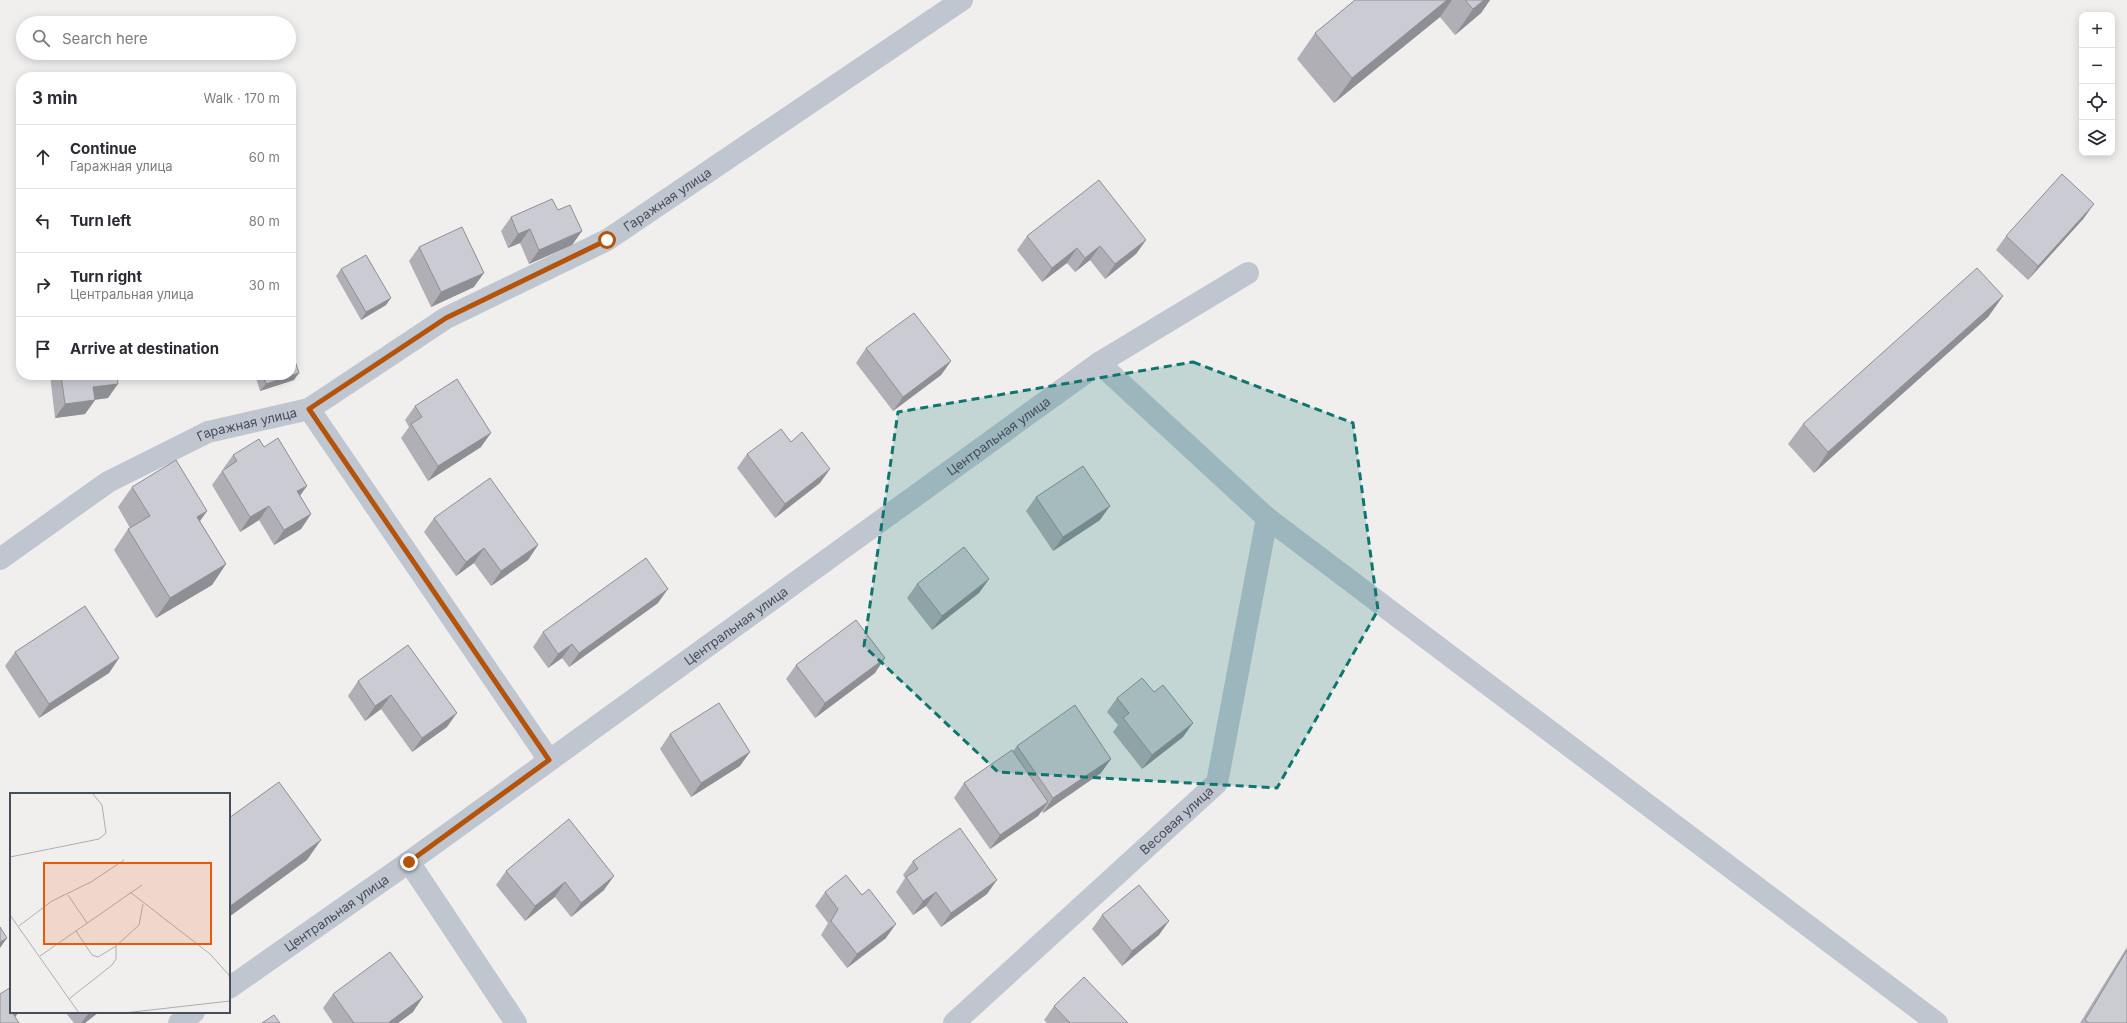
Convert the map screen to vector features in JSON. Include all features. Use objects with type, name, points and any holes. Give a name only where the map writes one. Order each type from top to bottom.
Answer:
[{"type":"street","name":"Гаражная улица","points":[[0,559],[108,482],[208,432],[309,409],[446,318],[607,240],[962,0]]},
{"type":"street","name":"Центральная улица","points":[[230,987],[409,862],[1099,363],[1248,272]]},
{"type":"street","points":[[1099,363],[1267,518],[1937,1023]]},
{"type":"street","points":[[309,409],[549,760]]},
{"type":"street","name":"Весовая улица","points":[[954,1023],[1217,783],[1267,518]]},
{"type":"street","points":[[409,862],[516,1023]]},
{"type":"street","points":[[179,1023],[193,1013]]},
{"type":"highlighted area","points":[[1193,362],[1353,423],[1378,610],[1277,788],[998,772],[864,646],[898,412]]},
{"type":"building","points":[[1355,0],[1447,0],[1352,78],[1315,33]]},
{"type":"building","points":[[1465,0],[1484,0],[1473,9]]},
{"type":"building","points":[[2062,174],[2094,204],[2038,266],[2006,236]]},
{"type":"building","points":[[1099,180],[1146,240],[1115,264],[1100,246],[1085,258],[1077,248],[1052,268],[1027,236]]},
{"type":"building","points":[[552,199],[558,210],[570,205],[582,231],[539,250],[530,229],[518,234],[511,217]]},
{"type":"building","points":[[462,227],[484,273],[441,292],[419,247]]},
{"type":"building","points":[[366,255],[391,298],[366,312],[341,269]]},
{"type":"building","points":[[1977,268],[2003,296],[1828,452],[1803,424]]},
{"type":"building","points":[[914,313],[951,361],[903,397],[866,348]]},
{"type":"building","points":[[296,364],[299,373],[296,374]]},
{"type":"building","points":[[457,379],[491,433],[438,466],[411,424],[422,417],[415,406]]},
{"type":"building","points":[[62,380],[118,380],[118,384],[93,387],[95,400],[65,404]]},
{"type":"building","points":[[265,380],[278,380],[266,384]]},
{"type":"building","points":[[781,429],[791,442],[802,432],[830,469],[785,504],[747,454]]},
{"type":"building","points":[[278,438],[307,486],[297,491],[311,514],[284,530],[269,506],[250,517],[222,471],[237,461],[233,455],[259,439],[264,447]]},
{"type":"building","points":[[176,460],[207,511],[197,517],[226,564],[170,598],[128,529],[150,516],[132,487]]},
{"type":"building","points":[[1083,466],[1110,506],[1063,537],[1036,497]]},
{"type":"building","points":[[490,478],[538,545],[501,571],[484,548],[466,562],[434,518]]},
{"type":"building","points":[[964,547],[989,579],[942,616],[917,584]]},
{"type":"building","points":[[646,558],[668,589],[579,653],[572,644],[558,654],[543,632]]},
{"type":"building","points":[[85,606],[119,658],[49,704],[15,652]]},
{"type":"building","points":[[856,620],[885,658],[825,703],[796,665]]},
{"type":"building","points":[[408,645],[457,713],[422,738],[391,695],[375,706],[358,681]]},
{"type":"building","points":[[1142,678],[1154,692],[1163,685],[1193,723],[1152,755],[1123,718],[1129,713],[1117,698]]},
{"type":"building","points":[[719,703],[750,752],[701,783],[670,734]]},
{"type":"building","points":[[1075,705],[1111,759],[1053,798],[1017,746]]},
{"type":"building","points":[[1012,750],[1048,802],[1000,835],[964,783]]},
{"type":"building","points":[[279,782],[321,840],[230,906],[230,817]]},
{"type":"building","points":[[569,819],[614,876],[581,903],[565,882],[535,906],[506,871]]},
{"type":"building","points":[[960,828],[997,880],[951,913],[936,892],[923,901],[906,877],[918,869],[913,861]]},
{"type":"building","points":[[846,875],[862,895],[869,889],[896,924],[857,954],[831,921],[838,909],[825,892]]},
{"type":"building","points":[[1139,885],[1169,921],[1132,951],[1102,915]]},
{"type":"building","points":[[0,927],[7,938],[0,942]]},
{"type":"building","points":[[2127,950],[2127,1023],[2089,1023],[2085,1020]]},
{"type":"building","points":[[390,952],[423,997],[388,1023],[354,1023],[333,994]]},
{"type":"building","points":[[1084,977],[1128,1023],[1070,1023],[1054,1006]]},
{"type":"building","points":[[10,988],[10,1013],[13,1013],[19,1023],[0,1023],[0,994]]},
{"type":"building","points":[[274,1015],[280,1023],[262,1023]]},
{"type":"route","points":[[409,862],[549,760],[309,409],[446,318],[607,240]]}]
